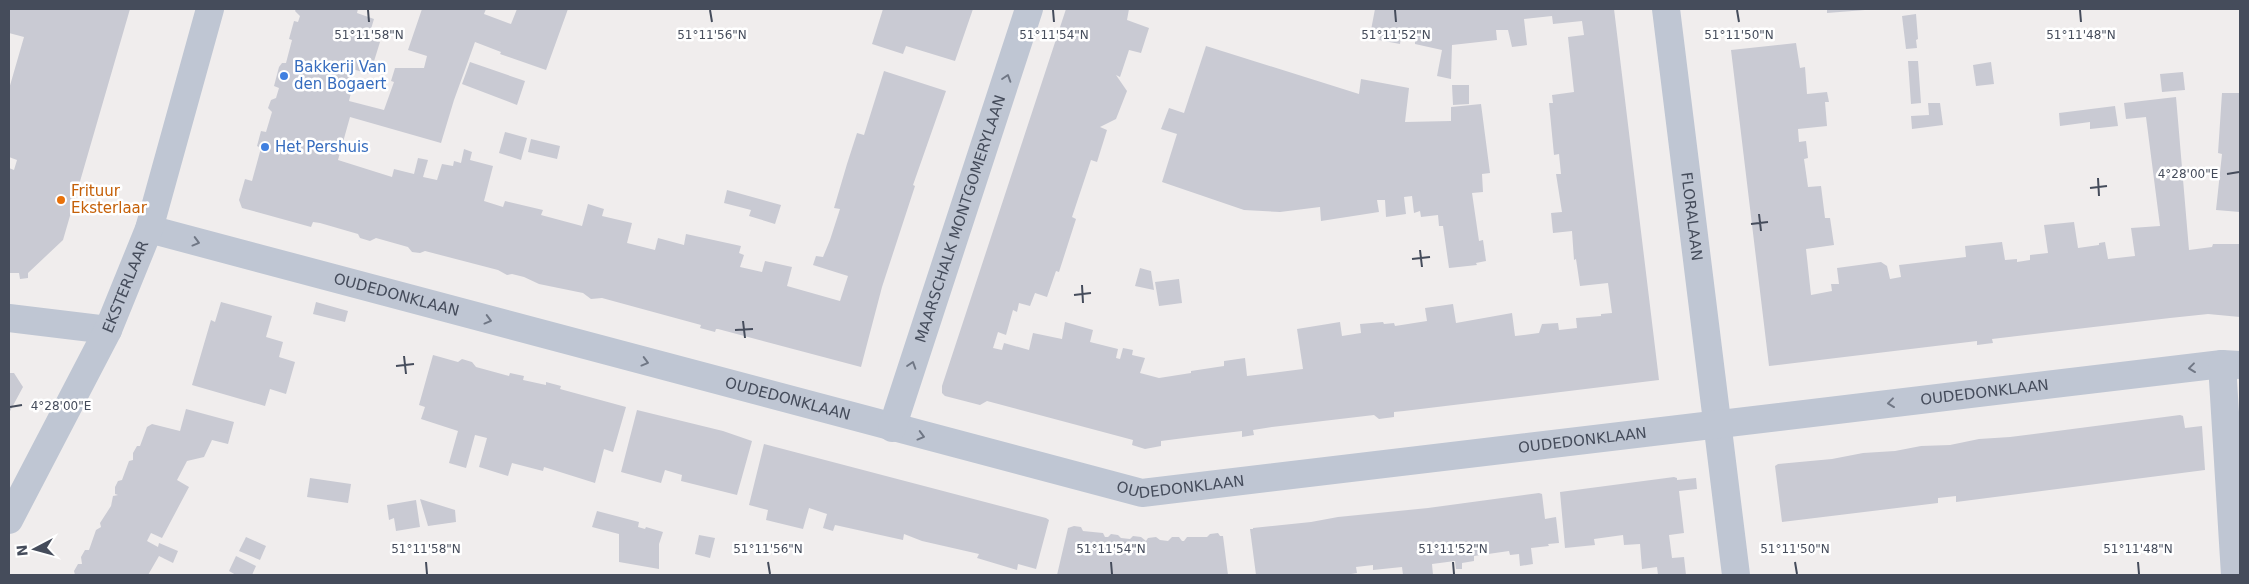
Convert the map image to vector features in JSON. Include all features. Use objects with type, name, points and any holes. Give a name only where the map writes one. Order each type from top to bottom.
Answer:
[{"type":"street","name":"EKSTERLAAR","points":[[9,520],[108,330],[149,229],[210,9]]},
{"type":"street","name":"MAARSCHALK MONTGOMERYLAAN","points":[[892,428],[1029,9]]},
{"type":"street","name":"FLORALAAN","points":[[1666,9],[1719,424],[1736,575]]},
{"type":"street","name":"OUDEDONKLAAN","points":[[149,229],[1142,494],[1719,424],[2231,365]]},
{"type":"street","points":[[9,318],[108,330]]},
{"type":"street","points":[[2231,365],[2235,575]]},
{"type":"building","points":[[9,9],[130,9],[63,240],[28,273],[28,278],[20,279],[19,273],[9,273],[9,168],[14,170],[17,160],[9,157],[9,89],[24,37],[9,33]]},
{"type":"building","points":[[296,9],[358,9],[357,13],[374,19],[368,39],[380,42],[370,74],[352,69],[345,91],[351,93],[349,101],[384,110],[394,82],[391,81],[395,68],[424,68],[427,56],[408,50],[422,9],[486,9],[484,14],[511,24],[517,9],[568,9],[546,70],[500,54],[501,52],[475,42],[441,143],[350,117],[338,160],[392,177],[394,169],[414,174],[418,158],[428,160],[423,177],[437,180],[442,164],[453,166],[454,161],[461,163],[464,149],[472,152],[470,160],[493,166],[484,201],[503,207],[505,201],[543,210],[541,215],[582,226],[588,204],[604,209],[602,216],[632,223],[627,243],[655,250],[658,238],[684,245],[686,234],[741,246],[739,253],[744,255],[740,267],[762,272],[765,261],[792,267],[787,286],[840,301],[848,276],[813,265],[816,256],[823,257],[830,240],[840,209],[834,208],[847,164],[857,133],[864,135],[884,71],[946,91],[913,185],[915,186],[882,287],[861,367],[718,329],[715,332],[700,328],[701,325],[602,298],[591,299],[583,293],[539,284],[524,277],[512,274],[507,275],[498,270],[425,251],[420,253],[412,252],[408,247],[376,238],[370,241],[360,238],[358,234],[320,223],[313,222],[311,227],[242,208],[239,200],[245,179],[252,181],[261,148],[257,146],[261,131],[266,132],[272,112],[268,108],[271,100],[276,98],[279,88],[274,86],[279,67],[282,63],[286,63],[292,40],[289,39],[294,21],[298,22],[300,16],[295,11]]},
{"type":"building","points":[[883,9],[973,9],[955,61],[906,46],[903,54],[872,44]]},
{"type":"building","points":[[1066,9],[1129,9],[1127,20],[1149,28],[1141,53],[1129,50],[1120,77],[1116,75],[1127,91],[1116,119],[1100,127],[1107,130],[1097,162],[1091,160],[1072,217],[1076,219],[1059,272],[1056,271],[1047,297],[1035,293],[1030,306],[1019,303],[1017,312],[1013,310],[1006,335],[998,332],[993,348],[1002,350],[1004,343],[1029,350],[1033,333],[1062,339],[1065,322],[1093,330],[1090,342],[1118,349],[1116,358],[1120,359],[1123,348],[1133,350],[1132,355],[1145,358],[1140,373],[1159,378],[1224,366],[1224,361],[1245,358],[1247,376],[1303,369],[1297,329],[1340,322],[1342,336],[1361,333],[1360,324],[1383,322],[1384,324],[1394,323],[1395,326],[1427,321],[1425,308],[1453,304],[1456,323],[1512,313],[1515,336],[1539,333],[1542,324],[1558,323],[1559,330],[1577,328],[1576,318],[1612,313],[1608,283],[1580,286],[1576,259],[1574,260],[1572,231],[1553,233],[1551,213],[1562,212],[1556,174],[1561,174],[1559,154],[1554,155],[1549,103],[1553,103],[1552,95],[1574,92],[1568,37],[1584,35],[1582,21],[1553,24],[1552,16],[1524,19],[1527,45],[1512,47],[1508,30],[1496,30],[1497,40],[1452,45],[1451,79],[1437,76],[1442,50],[1415,44],[1415,40],[1401,37],[1400,44],[1379,40],[1381,33],[1371,30],[1375,9],[1614,9],[1659,380],[1394,412],[1394,417],[1379,419],[1374,415],[1272,427],[1253,430],[1254,435],[1242,437],[1242,431],[1161,441],[1161,446],[1145,449],[1132,445],[1133,440],[987,401],[980,405],[945,396],[942,393],[942,386]]},
{"type":"building","points":[[1827,9],[1865,9],[1865,10],[1827,13]]},
{"type":"building","points":[[1916,14],[1917,48],[1906,49],[1902,16]]},
{"type":"building","points":[[1796,43],[1800,68],[1805,67],[1807,94],[1827,92],[1829,102],[1825,102],[1827,126],[1798,129],[1799,142],[1806,141],[1808,158],[1804,159],[1808,187],[1821,186],[1825,218],[1830,218],[1834,245],[1806,249],[1811,295],[1832,291],[1831,284],[1839,284],[1837,268],[1881,262],[1887,266],[1890,279],[1901,277],[1899,265],[1966,257],[1965,246],[2002,242],[2005,260],[2017,259],[2017,262],[2030,260],[2030,255],[2048,253],[2044,225],[2074,222],[2078,248],[2099,245],[2099,243],[2105,242],[2108,259],[2135,256],[2131,228],[2160,226],[2146,117],[2126,119],[2124,103],[2176,97],[2189,250],[2212,247],[2213,244],[2240,244],[2240,317],[2208,314],[1992,339],[1993,343],[1977,345],[1977,341],[1769,366],[1731,50]]},
{"type":"building","points":[[1206,46],[1359,94],[1361,79],[1409,88],[1405,122],[1451,121],[1451,107],[1481,104],[1490,173],[1482,174],[1483,192],[1472,193],[1479,241],[1483,240],[1486,261],[1476,263],[1477,265],[1449,268],[1443,226],[1439,226],[1438,215],[1421,217],[1420,211],[1414,213],[1412,196],[1404,197],[1406,214],[1386,217],[1385,200],[1377,200],[1379,212],[1321,221],[1320,207],[1280,212],[1244,210],[1162,182],[1177,134],[1161,129],[1169,108],[1184,113]]},
{"type":"building","points":[[1908,61],[1918,61],[1921,103],[1911,104]]},
{"type":"building","points":[[470,62],[525,81],[517,105],[462,84]]},
{"type":"building","points":[[1991,62],[1994,84],[1976,86],[1973,65]]},
{"type":"building","points":[[2183,72],[2185,90],[2162,92],[2160,74]]},
{"type":"building","points":[[1452,85],[1469,85],[1469,104],[1453,105]]},
{"type":"building","points":[[2222,93],[2240,93],[2240,212],[2216,210],[2222,154],[2218,153]]},
{"type":"building","points":[[1928,103],[1940,103],[1943,125],[1912,129],[1911,116],[1929,115]]},
{"type":"building","points":[[2115,106],[2118,126],[2090,129],[2090,122],[2060,126],[2059,113]]},
{"type":"building","points":[[505,132],[527,138],[521,160],[499,153]]},
{"type":"building","points":[[531,139],[560,146],[557,159],[528,152]]},
{"type":"building","points":[[727,190],[781,205],[775,224],[749,216],[751,210],[724,203]]},
{"type":"building","points":[[1140,268],[1151,271],[1154,290],[1135,286]]},
{"type":"building","points":[[1179,279],[1182,303],[1159,306],[1155,282]]},
{"type":"building","points":[[221,302],[272,316],[266,337],[283,342],[279,357],[295,362],[286,394],[270,389],[265,406],[192,385],[211,320],[215,322]]},
{"type":"building","points":[[316,302],[348,311],[345,322],[313,314]]},
{"type":"building","points":[[433,355],[458,362],[462,359],[472,362],[476,367],[509,376],[510,373],[524,376],[523,380],[546,385],[546,382],[561,386],[560,389],[626,407],[613,452],[604,449],[595,483],[544,467],[543,471],[512,463],[508,476],[479,467],[487,438],[475,435],[466,468],[449,463],[458,431],[421,419],[425,407],[419,405]]},
{"type":"building","points":[[9,373],[14,373],[23,387],[9,413]]},
{"type":"building","points":[[186,409],[234,422],[228,444],[212,440],[204,457],[187,461],[177,480],[189,487],[162,538],[151,533],[147,541],[158,547],[159,543],[178,551],[173,563],[159,556],[148,575],[75,575],[74,571],[78,564],[82,564],[81,557],[85,550],[89,550],[96,530],[101,527],[100,523],[111,506],[113,496],[118,495],[115,494],[115,487],[118,481],[122,480],[129,461],[133,460],[133,453],[137,446],[140,446],[147,427],[152,424],[180,431]]},
{"type":"building","points":[[637,410],[723,431],[752,441],[737,495],[681,481],[682,475],[665,470],[661,483],[621,472]]},
{"type":"building","points":[[2183,416],[2185,428],[2202,426],[2205,470],[1956,502],[1956,496],[1938,498],[1938,503],[1782,522],[1775,466],[1778,464],[1832,459],[1921,446],[1950,445],[1979,439],[2010,437]]},
{"type":"building","points":[[764,444],[1046,518],[1049,520],[1036,569],[1018,564],[1017,570],[977,558],[979,554],[922,541],[904,534],[903,540],[835,525],[833,531],[823,528],[827,514],[809,508],[803,529],[766,520],[768,510],[749,505]]},
{"type":"building","points":[[1674,477],[1677,480],[1696,478],[1697,489],[1679,491],[1684,533],[1669,535],[1672,558],[1684,557],[1686,575],[1658,575],[1657,567],[1642,569],[1640,544],[1624,545],[1623,535],[1594,539],[1595,545],[1565,548],[1560,492]]},
{"type":"building","points":[[310,478],[351,484],[348,503],[307,497]]},
{"type":"building","points":[[1542,494],[1545,519],[1556,517],[1559,543],[1531,548],[1533,564],[1520,566],[1519,554],[1510,555],[1509,551],[1474,556],[1474,561],[1462,563],[1462,569],[1456,569],[1455,561],[1432,564],[1433,575],[1403,575],[1402,567],[1373,570],[1373,565],[1356,567],[1357,573],[1345,575],[1256,575],[1250,529],[1253,528]]},
{"type":"building","points":[[420,499],[455,510],[456,522],[428,526]]},
{"type":"building","points":[[416,500],[420,527],[396,531],[394,518],[389,520],[387,505]]},
{"type":"building","points":[[597,511],[639,522],[638,527],[645,529],[646,527],[663,532],[659,544],[659,569],[619,562],[619,534],[592,527]]},
{"type":"building","points":[[1074,526],[1081,527],[1083,531],[1103,533],[1105,537],[1111,534],[1130,539],[1133,536],[1141,537],[1146,541],[1148,538],[1156,537],[1160,540],[1168,541],[1172,537],[1179,537],[1184,541],[1187,537],[1207,537],[1210,534],[1218,533],[1220,536],[1223,536],[1228,575],[1057,575],[1068,528]]},
{"type":"building","points":[[699,535],[715,538],[710,558],[695,554]]},
{"type":"building","points":[[246,537],[266,546],[260,560],[239,551]]},
{"type":"building","points":[[236,556],[256,566],[252,575],[236,575],[229,571]]},
{"type":"place","name":"Bakkerij Van den Bogaert","points":[[284,76]]},
{"type":"place","name":"Het Pershuis","points":[[265,147]]},
{"type":"place","name":"Frituur Eksterlaar","points":[[61,200]]}]
